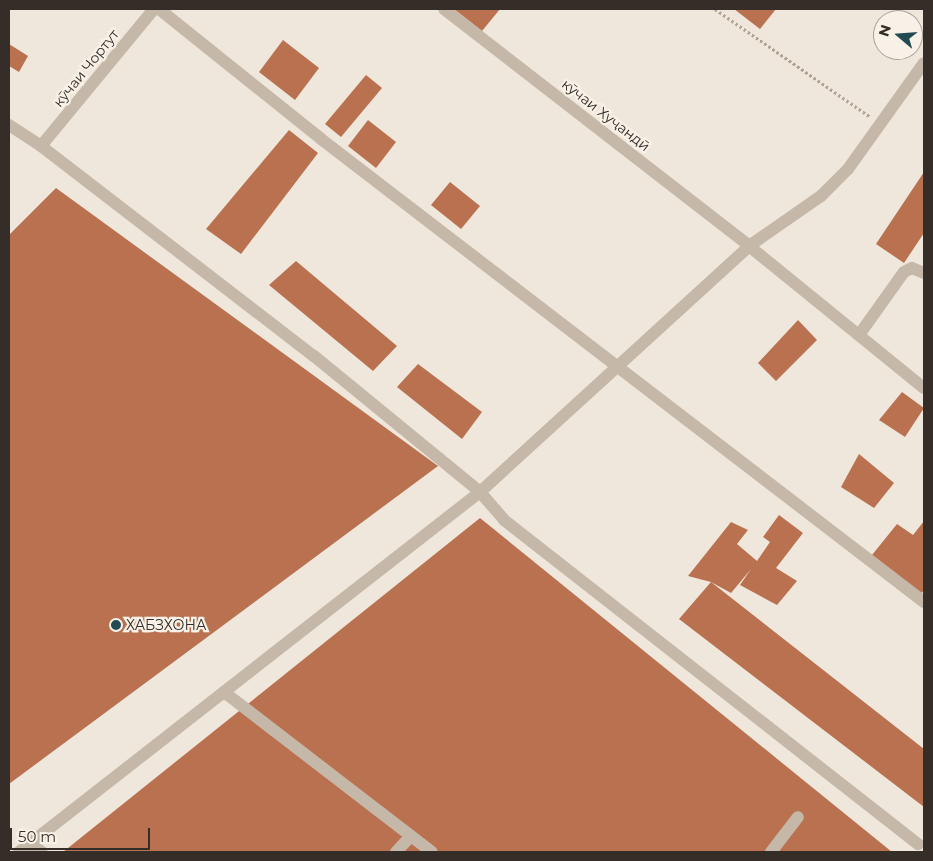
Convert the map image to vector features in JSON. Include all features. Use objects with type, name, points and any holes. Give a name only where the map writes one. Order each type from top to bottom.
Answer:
[{"type":"street","name":"кӯчаи Чортут","points":[[41,146],[154,9]]},
{"type":"street","points":[[160,9],[321,138],[618,364],[924,602]]},
{"type":"street","name":"кӯчаи Хуҷандӣ","points":[[444,9],[749,246],[924,388]]},
{"type":"street","points":[[19,852],[480,492],[749,246],[821,196],[848,169],[882,125],[924,63]]},
{"type":"street","points":[[9,125],[41,146],[314,356],[480,492],[504,520],[918,844]]},
{"type":"street","points":[[859,335],[904,272],[912,268],[924,273]]},
{"type":"street","points":[[224,692],[432,852]]},
{"type":"street","points":[[771,852],[798,817]]},
{"type":"street","points":[[396,852],[411,836]]},
{"type":"street","points":[[30,844],[42,852]]},
{"type":"path","points":[[715,9],[882,125]]},
{"type":"building","points":[[454,9],[500,9],[482,31]]},
{"type":"building","points":[[734,9],[776,9],[760,29]]},
{"type":"building","points":[[283,40],[319,68],[295,100],[259,72]]},
{"type":"building","points":[[9,44],[28,56],[19,72],[9,66]]},
{"type":"building","points":[[366,75],[382,88],[341,137],[325,124]]},
{"type":"building","points":[[368,120],[396,142],[376,168],[348,146]]},
{"type":"building","points":[[289,130],[318,153],[241,254],[206,229]]},
{"type":"building","points":[[924,172],[924,233],[904,263],[876,244]]},
{"type":"building","points":[[450,182],[480,206],[461,229],[431,205]]},
{"type":"building","name":"ХАБЗХОНА","points":[[56,188],[438,466],[9,784],[9,235]]},
{"type":"building","points":[[296,261],[397,346],[373,371],[269,285]]},
{"type":"building","points":[[798,320],[817,340],[776,381],[758,363]]},
{"type":"building","points":[[418,364],[482,412],[462,439],[397,387]]},
{"type":"building","points":[[902,392],[924,408],[905,437],[879,420]]},
{"type":"building","points":[[859,454],[894,483],[874,508],[841,487]]},
{"type":"building","points":[[779,515],[803,533],[776,568],[797,581],[777,605],[740,585],[751,569],[731,593],[711,582],[688,576],[731,522],[748,530],[737,544],[757,561],[770,542],[763,537]]},
{"type":"building","points":[[480,518],[892,852],[63,852]]},
{"type":"building","points":[[924,521],[924,590],[919,596],[872,555],[897,524],[913,535]]},
{"type":"building","points":[[711,582],[924,749],[924,807],[679,619]]},
{"type":"place","name":"ХАБЗХОНА","points":[[116,625]]}]
